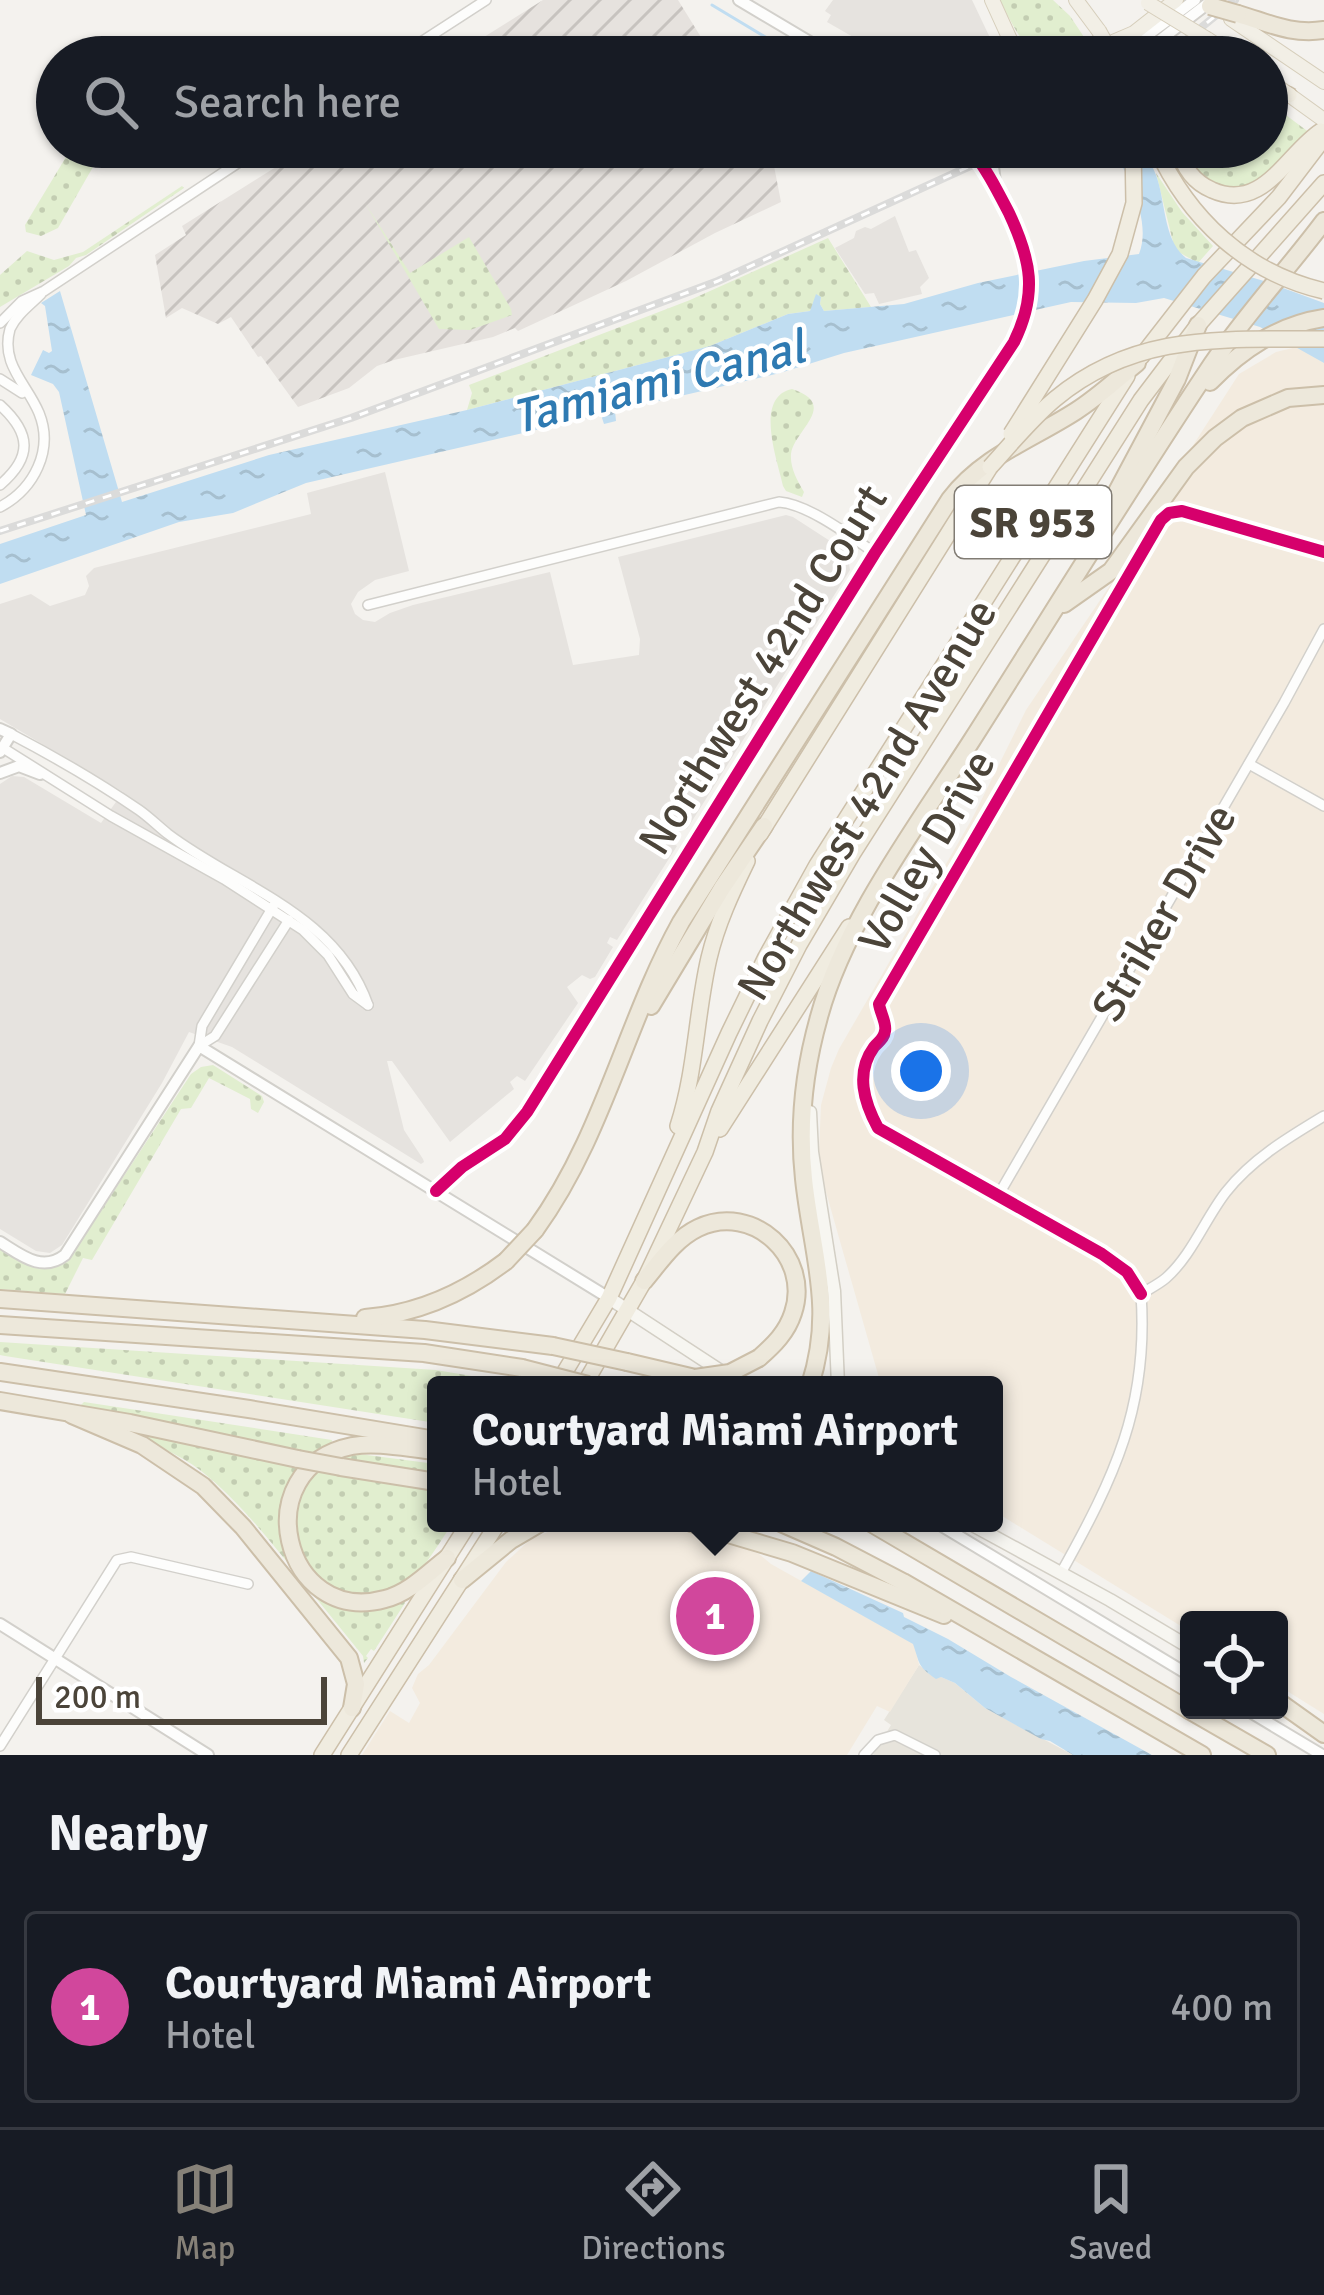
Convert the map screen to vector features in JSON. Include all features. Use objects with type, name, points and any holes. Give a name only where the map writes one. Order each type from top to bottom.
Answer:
[{"type":"highway","points":[[1204,2],[1234,17],[1284,30],[1324,30]]},
{"type":"highway","points":[[1288,163],[1312,137],[1324,134]]},
{"type":"highway","name":"Northwest 42nd Avenue","points":[[562,1376],[609,1298],[744,1000],[817,866],[1136,363],[1170,317],[1279,197],[1324,134]]},
{"type":"highway","points":[[624,1054],[673,967],[1117,261],[1134,203],[1133,168]]},
{"type":"highway","points":[[1167,168],[1185,200],[1222,240],[1267,270],[1324,290]]},
{"type":"highway","points":[[1187,168],[1200,184],[1221,194],[1239,194],[1258,188],[1283,168]]},
{"type":"highway","name":"Northwest 42nd Avenue","points":[[591,1376],[644,1281],[760,1021],[819,908],[1120,432],[1198,325],[1324,183]]},
{"type":"highway","points":[[705,1152],[1185,409],[1233,337],[1324,221]]},
{"type":"highway","points":[[1185,409],[1232,361],[1270,335],[1324,318]]},
{"type":"highway","points":[[1092,551],[1107,509],[1177,379],[1198,325]]},
{"type":"highway","points":[[990,467],[1055,399],[1090,373],[1124,357],[1192,341],[1324,339]]},
{"type":"highway","points":[[316,1321],[376,1317],[418,1308],[462,1290],[506,1261],[535,1230],[569,1177],[624,1054],[650,982],[682,922],[950,499],[988,461],[1074,412],[1136,363]]},
{"type":"highway","points":[[1054,611],[1111,571],[1186,467],[1214,437],[1242,418],[1288,398],[1324,395]]},
{"type":"highway","points":[[665,1169],[689,1088],[712,945],[764,826]]},
{"type":"highway","points":[[812,1376],[823,1317],[800,1126],[806,1069],[819,1014],[848,944],[893,865]]},
{"type":"highway","points":[[644,1281],[676,1244],[703,1226],[720,1222],[738,1222],[769,1234],[790,1261],[797,1294],[787,1327],[759,1358],[715,1376]]},
{"type":"highway","points":[[0,1299],[466,1334],[553,1346],[686,1376]]},
{"type":"highway","points":[[0,1325],[424,1353],[552,1376]]},
{"type":"highway","points":[[0,1372],[427,1438]]},
{"type":"highway","points":[[0,1401],[427,1481]]},
{"type":"highway","points":[[72,1414],[158,1454],[223,1505],[349,1658],[356,1684],[352,1708]]},
{"type":"highway","points":[[427,1450],[364,1445],[329,1454],[310,1467],[295,1489],[288,1537],[296,1559],[314,1583],[336,1596],[363,1602],[401,1592],[447,1558]]},
{"type":"highway","points":[[322,1755],[463,1532]]},
{"type":"highway","points":[[350,1755],[492,1532]]},
{"type":"highway","points":[[462,1580],[525,1532]]},
{"type":"highway","points":[[721,1532],[792,1553],[993,1634]]},
{"type":"highway","points":[[800,1532],[880,1570],[1202,1755]]},
{"type":"highway","points":[[886,1532],[1180,1705]]},
{"type":"highway","points":[[1288,1708],[1324,1730]]},
{"type":"highway","points":[[1205,1719],[1267,1755]]},
{"type":"main road","points":[[992,0],[1009,36]]},
{"type":"main road","points":[[1076,0],[1101,36]]},
{"type":"main road","points":[[1127,36],[1176,0]]},
{"type":"main road","points":[[1145,2],[1202,36]]},
{"type":"main road","points":[[1234,17],[1260,36]]},
{"type":"main road","points":[[1288,56],[1324,82]]},
{"type":"main road","points":[[1289,95],[1319,116]]},
{"type":"main road","points":[[819,1014],[810,1135],[834,1291],[838,1376]]},
{"type":"main road","points":[[609,1298],[728,1376]]},
{"type":"main road","points":[[986,1532],[1180,1642]]},
{"type":"street","points":[[430,36],[485,0]]},
{"type":"street","points":[[740,0],[800,36]]},
{"type":"street","points":[[1146,36],[1204,2]]},
{"type":"street","points":[[1163,36],[1204,2]]},
{"type":"street","points":[[0,344],[5,325],[44,290],[230,168]]},
{"type":"street","name":"Northwest 42nd Court","points":[[436,1191],[505,1139],[527,1112],[875,553],[1007,352],[1025,317],[1029,270],[1022,242],[984,168]]},
{"type":"street","points":[[993,168],[995,186]]},
{"type":"street","points":[[0,507],[20,494],[40,462],[44,434],[32,399],[10,369],[5,325]]},
{"type":"street","points":[[0,379],[32,399]]},
{"type":"street","points":[[0,405],[17,422],[25,448],[17,468],[0,485]]},
{"type":"street","points":[[368,605],[778,502],[805,509],[875,553]]},
{"type":"street","name":"Volley Drive","points":[[1141,1294],[1127,1272],[1102,1254],[878,1128],[867,1106],[862,1073],[886,1029],[879,1004],[1161,520],[1182,511],[1324,551]]},
{"type":"street","name":"Striker Drive","points":[[999,1194],[1324,629]]},
{"type":"street","points":[[274,905],[1,749],[6,732],[144,813],[169,835],[291,916],[333,946],[368,1005],[352,994],[318,943],[291,916]]},
{"type":"street","points":[[1249,764],[1324,806]]},
{"type":"street","points":[[0,773],[19,766],[40,773]]},
{"type":"street","points":[[99,809],[109,803],[110,791]]},
{"type":"street","points":[[200,1046],[202,1026],[274,905]]},
{"type":"street","points":[[0,1243],[43,1264],[56,1262],[72,1246],[200,1046],[215,1036],[291,916]]},
{"type":"street","points":[[244,952],[257,952],[263,963]]},
{"type":"street","points":[[200,1046],[609,1298]]},
{"type":"street","points":[[1061,1573],[1124,1446],[1138,1386],[1144,1328],[1141,1294],[1166,1278],[1227,1190],[1247,1170],[1324,1116]]},
{"type":"street","points":[[952,1532],[1180,1671]]},
{"type":"street","points":[[0,1746],[122,1557],[248,1584]]},
{"type":"street","points":[[0,1624],[208,1755]]},
{"type":"street","points":[[1261,1719],[1322,1755]]},
{"type":"street","points":[[864,1755],[883,1737],[901,1736],[935,1755]]},
{"type":"shaded area","points":[[543,0],[678,0],[700,36],[486,36]]},
{"type":"shaded area","points":[[833,0],[972,0],[989,36],[851,36],[827,22],[831,15],[825,11]]},
{"type":"shaded area","points":[[275,168],[774,168],[781,202],[518,331],[515,328],[394,360],[377,366],[349,388],[298,407],[231,317],[218,324],[182,308],[166,318],[155,255],[186,235],[182,226]]},
{"type":"shaded area","points":[[895,216],[909,252],[916,250],[929,278],[920,287],[922,294],[879,304],[874,293],[865,294],[835,248],[854,238],[856,231]]},
{"type":"shaded area","points":[[1297,347],[1324,363],[1324,1714],[1288,1692],[1288,1611],[1180,1611],[1180,1625],[1003,1517],[1003,1376],[878,1376],[822,1178],[819,1151],[821,1105],[839,1049],[972,819],[1026,710],[1111,584],[1126,549],[1239,374],[1276,352]]},
{"type":"shaded area","points":[[385,472],[409,571],[375,580],[358,592],[351,604],[355,614],[375,622],[413,605],[550,572],[573,665],[639,655],[640,639],[618,557],[786,515],[847,552],[850,570],[687,829],[674,821],[667,826],[670,831],[664,837],[677,846],[617,940],[610,937],[607,943],[613,947],[595,977],[582,975],[567,987],[578,1003],[525,1081],[517,1076],[510,1082],[514,1089],[450,1142],[392,1061],[387,1061],[404,1130],[423,1159],[421,1164],[232,1047],[189,1032],[62,1245],[50,1253],[36,1251],[0,1229],[0,784],[12,776],[24,777],[101,823],[123,792],[0,719],[0,604],[31,594],[50,606],[85,595],[86,576],[94,568],[311,514],[307,493]]},
{"type":"shaded area","points":[[548,1532],[705,1534],[759,1554],[914,1644],[919,1665],[890,1712],[877,1706],[847,1755],[362,1755],[390,1711],[409,1723],[420,1703],[412,1688],[418,1674],[506,1562],[531,1539]]},
{"type":"shaded area","points":[[919,1665],[936,1678],[955,1683],[985,1708],[1073,1755],[873,1755],[891,1725],[884,1720]]},
{"type":"green space","points":[[1000,0],[1053,0],[1083,36],[1020,36]]},
{"type":"green space","points":[[1288,117],[1310,133],[1288,156]]},
{"type":"green space","points":[[59,168],[92,168],[58,228],[41,236],[26,232],[25,225]]},
{"type":"green space","points":[[1195,168],[1275,168],[1243,186],[1229,187],[1203,177]]},
{"type":"green space","points":[[1156,173],[1213,246],[1198,263],[1175,250]]},
{"type":"green space","points":[[182,186],[86,255],[0,307],[0,275],[27,251],[54,260],[83,252]]},
{"type":"green space","points":[[365,203],[410,273],[469,237],[512,315],[470,330],[439,329]]},
{"type":"green space","points":[[828,238],[871,307],[824,311],[821,297],[810,311],[788,314],[710,346],[467,410],[472,393],[469,385],[690,300]]},
{"type":"green space","points":[[792,389],[806,395],[814,410],[791,454],[802,497],[783,486],[771,430],[774,404],[780,394]]},
{"type":"green space","points":[[213,1065],[262,1096],[258,1113],[251,1109],[250,1099],[209,1078],[191,1108],[181,1109],[92,1260],[83,1258],[65,1294],[0,1289],[0,1249],[41,1268],[68,1261],[191,1074]]},
{"type":"green space","points":[[0,1342],[471,1376],[427,1376],[427,1422],[0,1355]]},
{"type":"green space","points":[[84,1402],[332,1440],[331,1446],[315,1455],[80,1406]]},
{"type":"green space","points":[[137,1432],[303,1466],[289,1494],[281,1530],[296,1573],[214,1481]]},
{"type":"green space","points":[[359,1454],[427,1463],[427,1532],[447,1532],[408,1582],[388,1593],[345,1592],[320,1580],[302,1560],[297,1525],[302,1496],[317,1473]]},
{"type":"green space","points":[[303,1582],[354,1609],[365,1611],[366,1606],[402,1597],[405,1603],[364,1663]]},
{"type":"water","name":"Tamiami Canal","points":[[1122,168],[1153,168],[1169,231],[1186,258],[1324,303],[1324,363],[1260,327],[1164,298],[1136,303],[1071,302],[615,411],[616,421],[604,424],[601,415],[306,483],[233,513],[179,522],[0,584],[0,544],[86,515],[59,392],[53,384],[31,375],[43,350],[52,351],[41,303],[60,291],[122,502],[269,455],[467,410],[710,346],[788,314],[810,311],[816,294],[824,311],[904,304],[978,283],[1139,254],[1143,227]]},
{"type":"water","points":[[811,1571],[903,1613],[1152,1755],[1073,1755],[1041,1739],[985,1708],[955,1683],[930,1675],[913,1644],[801,1581]]},
{"type":"waterway","points":[[712,5],[764,36]]},
{"type":"railway","points":[[1191,36],[1235,0]]},
{"type":"railway","points":[[0,531],[351,418],[718,281],[966,168]]},
{"type":"cycle path","points":[[436,1191],[505,1139],[527,1112],[875,553],[1014,342],[1029,292],[1027,262],[1009,213],[984,168]]},
{"type":"cycle path","points":[[1141,1294],[1127,1272],[1102,1254],[878,1128],[863,1077],[868,1057],[884,1034],[879,1004],[1161,520],[1182,511],[1324,552]]},
{"type":"place","name":"Courtyard Miami Airport","points":[[715,1616]]}]
